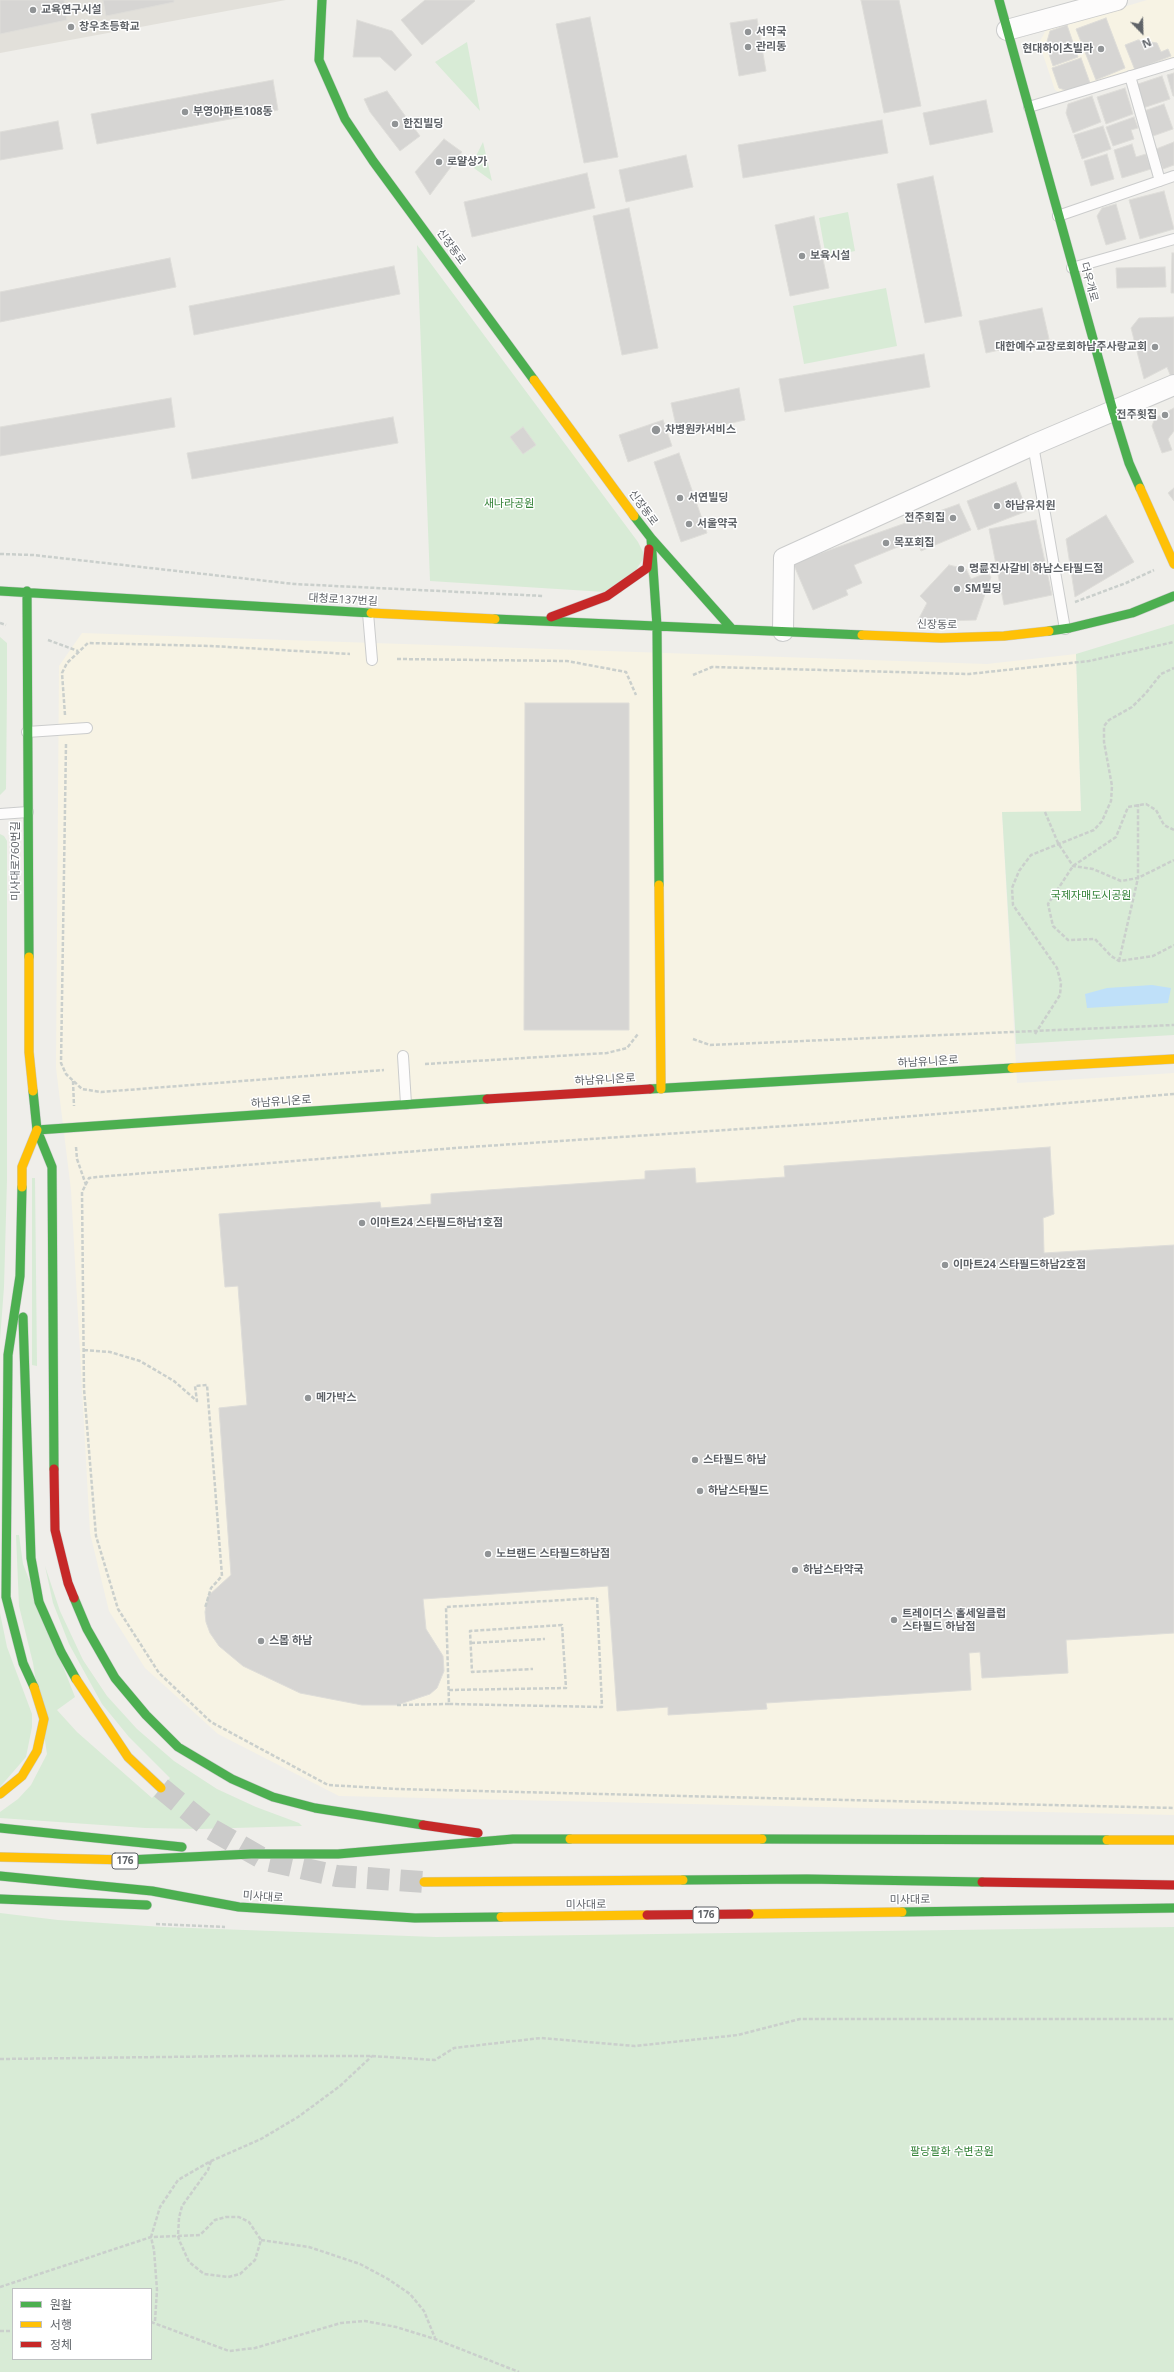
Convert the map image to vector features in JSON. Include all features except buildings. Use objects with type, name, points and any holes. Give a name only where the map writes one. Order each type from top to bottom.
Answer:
[{"type":"main road","name":"신장동로","points":[[322,0],[319,60],[346,119],[373,161],[651,538],[657,626],[941,638],[1004,636],[1065,628],[1132,614],[1174,596]]},
{"type":"main road","name":"더우개로","points":[[999,0],[1072,268],[1129,463],[1174,564]]},
{"type":"main road","points":[[540,621],[607,596],[647,568],[651,538]]},
{"type":"main road","points":[[651,538],[732,629]]},
{"type":"main road","name":"대청로137번길","points":[[14,583],[27,591]]},
{"type":"main road","name":"대청로137번길","points":[[0,591],[27,591],[368,613],[657,626]]},
{"type":"main road","name":"미사대로760번길","points":[[27,591],[29,1052],[37,1130]]},
{"type":"main road","points":[[657,626],[661,1089]]},
{"type":"main road","name":"하남유니온로","points":[[37,1130],[406,1104],[1174,1059]]},
{"type":"main road","points":[[37,1130],[22,1167],[20,1276],[25,1352],[31,1558],[39,1602],[61,1652],[87,1698],[128,1757],[161,1788]]},
{"type":"main road","points":[[37,1130],[52,1167],[55,1530],[68,1583],[86,1629],[115,1678],[146,1715],[178,1747],[232,1779],[273,1797],[315,1808],[513,1839]]},
{"type":"main road","points":[[0,1794],[22,1776],[37,1751],[44,1719],[35,1689],[23,1663],[6,1597],[8,1355],[20,1276]]},
{"type":"main road","points":[[0,1828],[251,1854]]},
{"type":"main road","name":"176","points":[[0,1857],[114,1861],[251,1854],[338,1854],[513,1839],[1174,1840]]},
{"type":"main road","name":"미사대로","points":[[0,1876],[152,1891],[239,1907],[415,1918],[1174,1908]]},
{"type":"main road","points":[[424,1882],[807,1879],[1174,1885]]},
{"type":"main road","points":[[0,1899],[159,1905]]},
{"type":"main road","points":[[175,1906],[239,1907]]},
{"type":"street","points":[[1007,30],[1117,0]]},
{"type":"street","points":[[783,631],[784,558],[1033,445],[1174,385]]},
{"type":"lane","points":[[1029,107],[1174,63]]},
{"type":"lane","points":[[1130,76],[1160,181]]},
{"type":"lane","points":[[1058,216],[1174,176]]},
{"type":"lane","points":[[1072,268],[1174,239]]},
{"type":"lane","points":[[1033,445],[1065,628]]},
{"type":"lane","points":[[368,613],[372,660]]},
{"type":"lane","points":[[27,732],[87,728]]},
{"type":"lane","points":[[0,814],[28,812]]},
{"type":"lane","points":[[403,1056],[406,1104]]},
{"type":"path","points":[[693,675],[712,667],[969,674],[1089,661],[1174,642]]},
{"type":"path","points":[[64,707],[62,673],[67,663],[88,643],[211,646],[350,654]]},
{"type":"path","points":[[397,659],[567,661],[626,672],[631,683]]},
{"type":"path","points":[[1035,1034],[1060,995],[1061,983],[1057,968],[1013,905],[1012,888],[1019,871],[1031,855],[1094,830],[1102,821],[1111,801],[1112,786],[1104,742],[1104,726],[1109,720],[1132,707],[1146,694],[1161,674],[1174,668]]},
{"type":"path","points":[[66,753],[61,1063],[66,1074],[82,1089],[102,1092],[384,1070]]},
{"type":"path","points":[[1174,830],[1164,825],[1156,810],[1146,804],[1138,804],[1128,807],[1116,837],[1073,866],[1048,904],[1052,926],[1068,940],[1095,939],[1111,956],[1119,961],[1153,956],[1174,945]]},
{"type":"path","points":[[1119,961],[1138,878],[1138,804]]},
{"type":"path","points":[[1045,812],[1058,843],[1073,866],[1093,869],[1121,881],[1138,878],[1174,860]]},
{"type":"path","points":[[693,1039],[710,1045],[1174,1024]]},
{"type":"path","points":[[424,1064],[607,1053],[628,1048]]},
{"type":"path","points":[[1174,1094],[831,1123],[455,1148],[90,1178],[82,1192],[84,1388],[96,1536],[118,1610],[159,1673],[211,1722],[328,1784],[397,1789],[1174,1808]]},
{"type":"path","points":[[84,1350],[110,1352],[140,1361],[174,1381],[197,1401],[195,1386],[208,1385],[222,1576],[211,1588],[205,1608]]},
{"type":"path","points":[[397,1705],[449,1704],[602,1707],[597,1598],[446,1607],[449,1704]]},
{"type":"path","points":[[449,1690],[566,1688],[562,1624],[470,1631],[472,1672],[533,1669]]},
{"type":"path","points":[[471,1643],[545,1639]]},
{"type":"path","points":[[0,2059],[372,2056],[435,2060],[454,2048],[541,2038],[635,2046],[738,2035],[800,2019],[1174,2019]]},
{"type":"path","points":[[155,2321],[157,2290],[154,2250],[151,2237],[160,2207],[178,2180],[211,2160],[261,2139],[298,2117],[340,2086],[372,2056]]},
{"type":"path","points":[[211,2160],[208,2170],[182,2206],[178,2236],[189,2262],[204,2274],[216,2277],[228,2277],[248,2268],[255,2260],[261,2240]]},
{"type":"path","points":[[0,2287],[151,2237],[200,2235],[215,2220],[226,2217],[239,2217],[249,2222],[261,2240],[309,2247],[360,2264],[388,2279],[410,2294],[424,2311],[435,2339]]},
{"type":"path","points":[[152,2322],[155,2321],[203,2343],[229,2351],[255,2348],[341,2324],[365,2321],[396,2327],[435,2339],[519,2372]]},
{"type":"path","points":[[0,2331],[12,2331]]},
{"type":"shaded area","name":"창우초등학교","points":[[0,0],[286,0],[0,53]]},
{"type":"shaded area","points":[[1147,0],[1174,0],[1174,61],[1067,96],[1055,90],[1039,43],[1046,30]]},
{"type":"shaded area","points":[[82,633],[987,664],[1076,654],[1081,812],[1002,812],[1017,1083],[1174,1073],[1174,1815],[339,1796],[218,1734],[145,1668],[109,1611],[90,1533],[71,1190],[56,1068],[59,666]]},
{"type":"green space","points":[[467,42],[480,111],[435,62]]},
{"type":"green space","points":[[483,142],[492,181],[471,166]]},
{"type":"green space","points":[[848,212],[855,251],[826,257],[819,218]]},
{"type":"green space","name":"새나라공원","points":[[417,245],[638,542],[645,556],[621,593],[430,581]]},
{"type":"green space","points":[[886,288],[897,346],[804,364],[793,306]]},
{"type":"green space","name":"국제자매도시공원","points":[[1174,624],[1174,1035],[1016,1044],[1002,812],[1081,811],[1076,654]]},
{"type":"green space","points":[[0,637],[7,643],[7,690],[6,789],[0,795]]},
{"type":"green space","points":[[0,834],[4,836],[7,841],[7,1180],[4,1287],[0,1340]]},
{"type":"green space","points":[[32,1178],[35,1178],[37,1366],[32,1365]]},
{"type":"green space","points":[[16,1535],[19,1535],[23,1564],[75,1697],[57,1710],[77,1732],[152,1798],[170,1778],[129,1737],[102,1704],[69,1644],[53,1603],[45,1566],[60,1611],[83,1660],[107,1696],[137,1729],[174,1761],[217,1789],[256,1807],[299,1823],[302,1826],[200,1829],[145,1828],[0,1818],[0,1812],[18,1799],[31,1785],[47,1754],[33,1663],[19,1606]]},
{"type":"green space","points":[[0,1613],[7,1647],[32,1714],[32,1727],[26,1757],[0,1787]]},
{"type":"green space","name":"팔당팔화 수변공원","points":[[0,1913],[58,1920],[163,1927],[436,1937],[1174,1927],[1174,2372],[0,2372]]},
{"type":"water","points":[[1152,985],[1171,988],[1168,1003],[1087,1008],[1085,994],[1107,988]]},
{"type":"tunnel","points":[[161,1788],[211,1829],[265,1860],[337,1876],[424,1882]]},
{"type":"traffic: fast","points":[[322,0],[319,60],[345,119],[373,161],[534,380]]},
{"type":"traffic: fast","points":[[999,0],[1113,411],[1129,463],[1140,488]]},
{"type":"traffic: fast","points":[[634,516],[651,538],[657,626],[659,885]]},
{"type":"traffic: fast","points":[[651,538],[732,629]]},
{"type":"traffic: fast","points":[[0,591],[371,613]]},
{"type":"traffic: fast","points":[[27,591],[29,957]]},
{"type":"traffic: fast","points":[[1049,631],[1070,628],[1132,613],[1174,596]]},
{"type":"traffic: fast","points":[[495,619],[862,635]]},
{"type":"traffic: fast","points":[[650,1089],[1012,1068]]},
{"type":"traffic: fast","points":[[33,1091],[37,1130],[487,1099]]},
{"type":"traffic: fast","points":[[37,1130],[52,1167],[54,1469]]},
{"type":"traffic: fast","points":[[22,1187],[20,1276],[8,1355],[6,1597],[23,1663],[34,1687]]},
{"type":"traffic: fast","points":[[23,1317],[31,1558],[39,1602],[61,1652],[76,1679]]},
{"type":"traffic: fast","points":[[74,1598],[87,1629],[115,1678],[146,1715],[178,1747],[232,1779],[273,1797],[315,1808],[423,1825]]},
{"type":"traffic: fast","points":[[0,1828],[182,1847]]},
{"type":"traffic: fast","points":[[128,1860],[251,1854],[338,1854],[513,1839],[570,1839]]},
{"type":"traffic: fast","points":[[762,1839],[1107,1840]]},
{"type":"traffic: fast","points":[[0,1876],[152,1891],[239,1907],[415,1918],[501,1917]]},
{"type":"traffic: fast","points":[[683,1880],[807,1879],[982,1882]]},
{"type":"traffic: fast","points":[[0,1899],[147,1905]]},
{"type":"traffic: fast","points":[[902,1912],[1174,1908]]},
{"type":"traffic: slow","points":[[534,380],[634,516]]},
{"type":"traffic: slow","points":[[1140,488],[1174,564]]},
{"type":"traffic: slow","points":[[371,613],[495,619]]},
{"type":"traffic: slow","points":[[862,635],[941,638],[1004,636],[1049,631]]},
{"type":"traffic: slow","points":[[659,885],[661,1089]]},
{"type":"traffic: slow","points":[[29,957],[29,1052],[33,1091]]},
{"type":"traffic: slow","points":[[1012,1068],[1174,1059]]},
{"type":"traffic: slow","points":[[22,1187],[22,1167],[37,1130]]},
{"type":"traffic: slow","points":[[76,1679],[128,1757],[161,1788]]},
{"type":"traffic: slow","points":[[0,1794],[22,1776],[37,1751],[44,1719],[34,1687]]},
{"type":"traffic: slow","points":[[570,1839],[762,1839]]},
{"type":"traffic: slow","points":[[1107,1840],[1174,1840]]},
{"type":"traffic: slow","points":[[0,1857],[128,1860]]},
{"type":"traffic: slow","points":[[424,1882],[683,1880]]},
{"type":"traffic: slow","points":[[749,1914],[902,1912]]},
{"type":"traffic: slow","points":[[501,1917],[647,1915]]},
{"type":"traffic: jam","points":[[551,617],[607,596],[647,568],[649,549]]},
{"type":"traffic: jam","points":[[487,1099],[650,1089]]},
{"type":"traffic: jam","points":[[54,1469],[55,1530],[68,1583],[74,1598]]},
{"type":"traffic: jam","points":[[423,1825],[478,1833]]},
{"type":"traffic: jam","points":[[982,1882],[1174,1885]]},
{"type":"traffic: jam","points":[[647,1915],[749,1914]]},
{"type":"place","name":"교육연구시설","points":[[33,10]]},
{"type":"place","name":"창우초등학교","points":[[71,27]]},
{"type":"place","name":"서약국","points":[[748,32]]},
{"type":"place","name":"관리동","points":[[748,47]]},
{"type":"place","name":"현대하이츠빌라","points":[[1101,49]]},
{"type":"place","name":"부영아파트108동","points":[[185,112]]},
{"type":"place","name":"한진빌딩","points":[[395,124]]},
{"type":"place","name":"로얄상가","points":[[439,162]]},
{"type":"place","name":"보육시설","points":[[802,256]]},
{"type":"place","name":"대한예수교장로회하남주사랑교회","points":[[1155,347]]},
{"type":"place","name":"전주횟집","points":[[1165,415]]},
{"type":"place","name":"차병원카서비스","points":[[656,430]]},
{"type":"place","name":"서연빌딩","points":[[680,498]]},
{"type":"place","name":"하남유치원","points":[[997,506]]},
{"type":"place","name":"전주회집","points":[[953,518]]},
{"type":"place","name":"서울약국","points":[[689,524]]},
{"type":"place","name":"목포회집","points":[[886,543]]},
{"type":"place","name":"명륜진사갈비 하남스타필드점","points":[[961,569]]},
{"type":"place","name":"SM빌딩","points":[[957,589]]},
{"type":"place","name":"이마트24 스타필드하남1호점","points":[[362,1223]]},
{"type":"place","name":"이마트24 스타필드하남2호점","points":[[945,1265]]},
{"type":"place","name":"메가박스","points":[[308,1398]]},
{"type":"place","name":"스타필드 하남","points":[[695,1460]]},
{"type":"place","name":"하남스타필드","points":[[700,1491]]},
{"type":"place","name":"노브랜드 스타필드하남점","points":[[488,1554]]},
{"type":"place","name":"하남스타약국","points":[[795,1570]]},
{"type":"place","name":"트레이더스 홀세일클럽 스타필드 하남점","points":[[894,1620]]},
{"type":"place","name":"스몹 하남","points":[[261,1641]]}]
